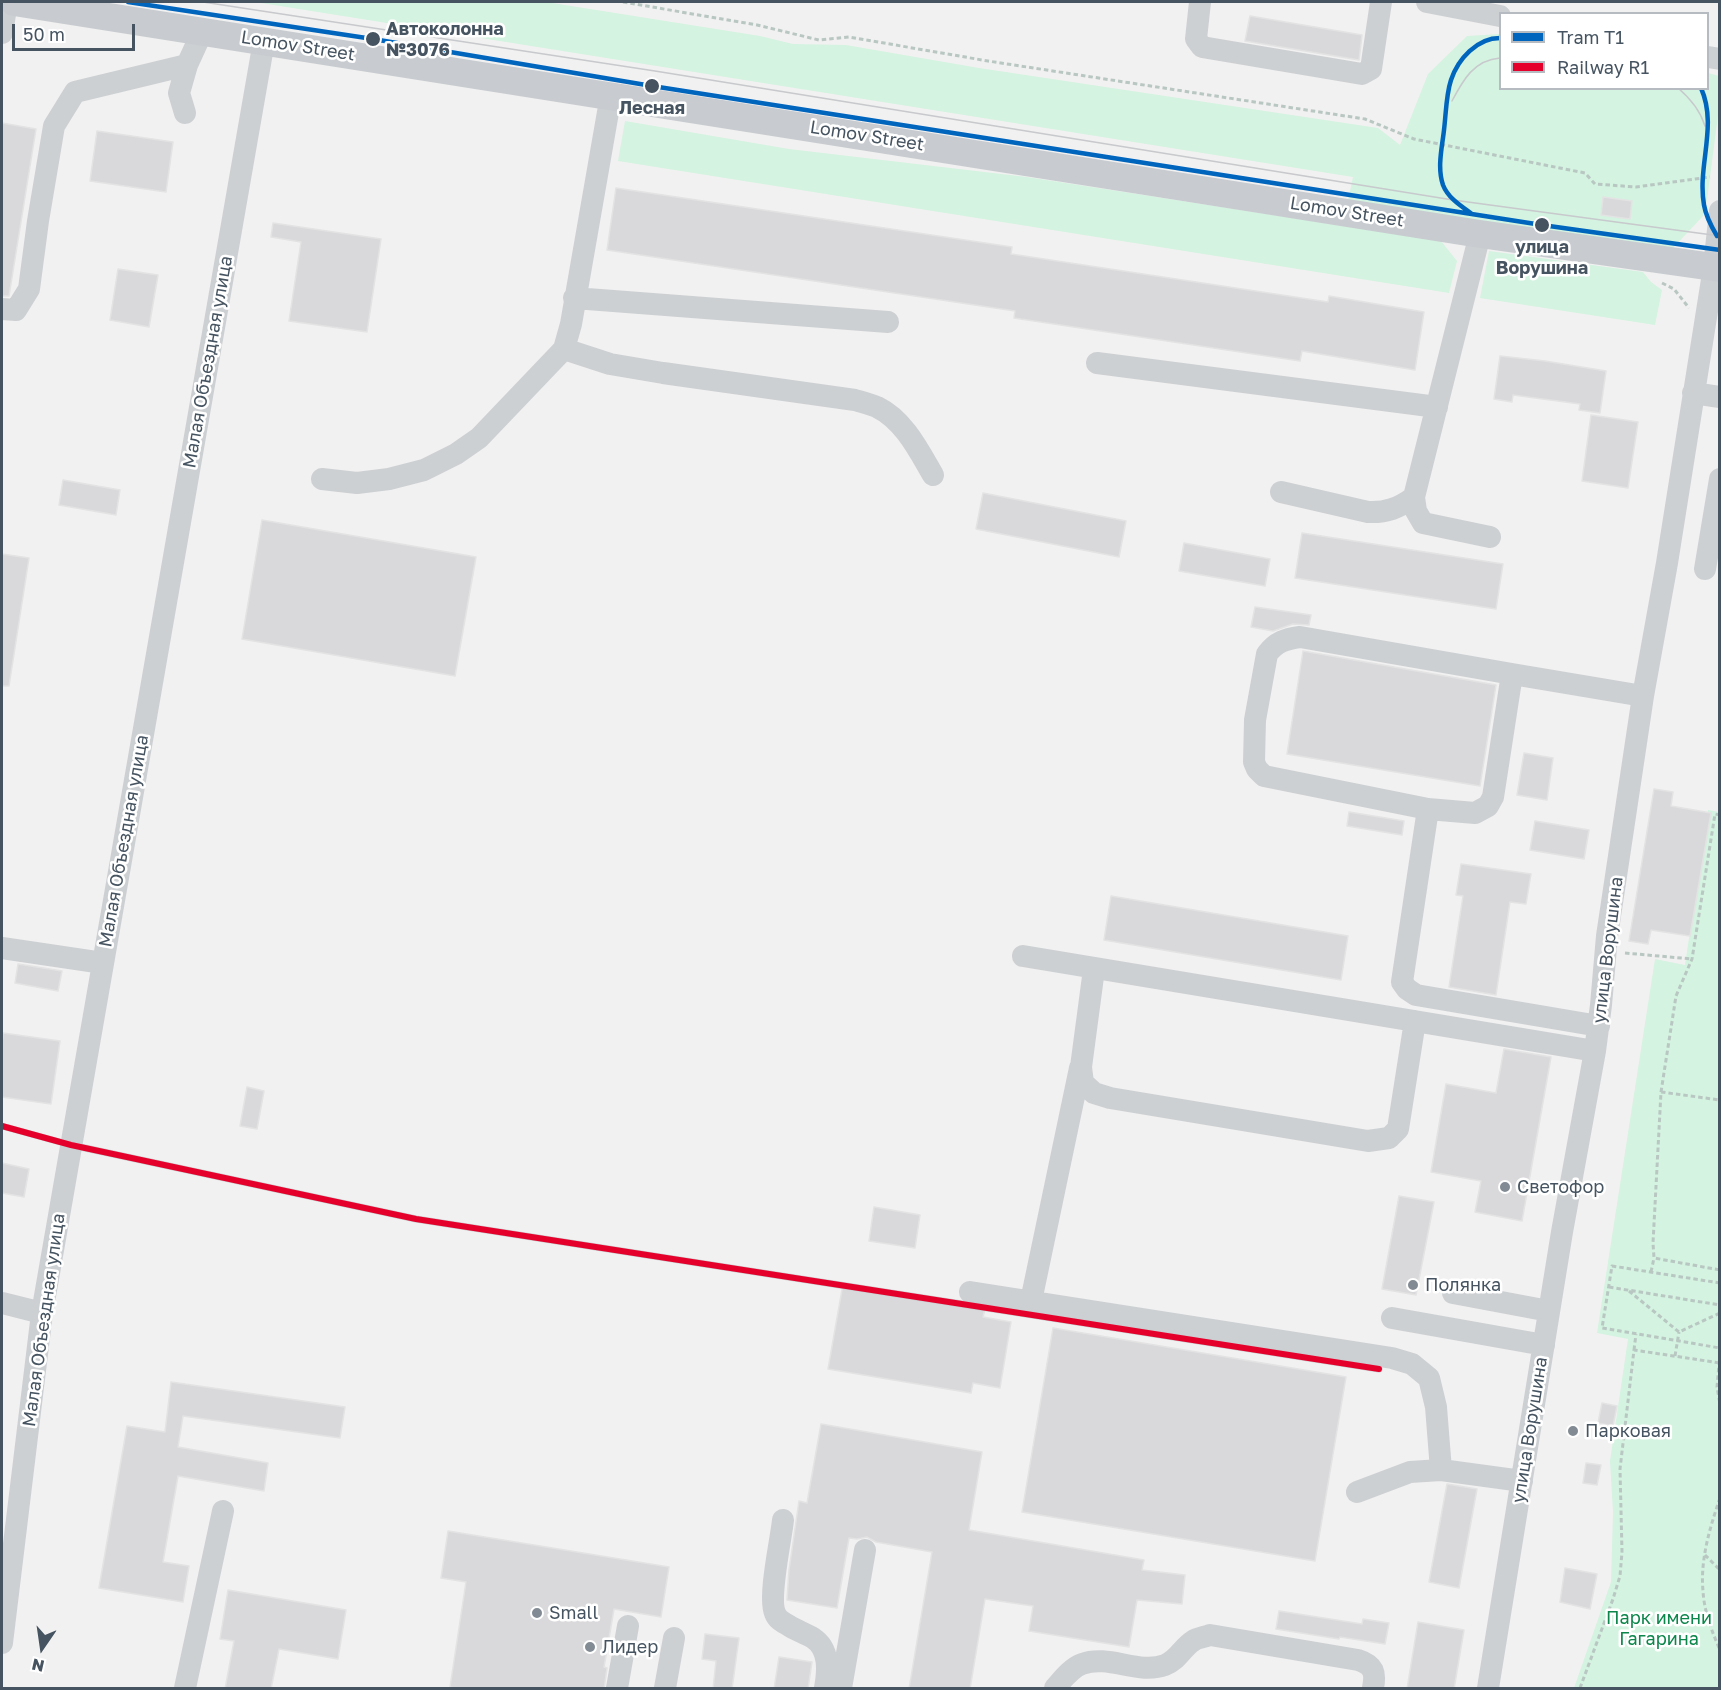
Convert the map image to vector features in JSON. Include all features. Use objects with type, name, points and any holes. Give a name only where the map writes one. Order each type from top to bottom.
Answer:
[{"type":"main road","name":"Lomov Street","points":[[14,2],[203,30],[1480,234],[1717,268]]},
{"type":"street","points":[[2,33],[7,2]]},
{"type":"street","points":[[1200,2],[1196,39],[1202,47],[1362,74],[1371,69],[1381,2]]},
{"type":"street","points":[[1427,2],[1454,4],[1499,16]]},
{"type":"street","points":[[185,113],[179,93],[203,30]]},
{"type":"street","name":"Малая Объездная улица","points":[[2,1643],[42,1313],[264,41]]},
{"type":"street","points":[[2,309],[16,310],[29,289],[54,126],[75,92],[188,65]]},
{"type":"street","points":[[322,478],[357,483],[389,479],[424,470],[456,454],[479,438],[564,349],[571,324],[611,95]]},
{"type":"street","name":"улица Ворушина","points":[[1488,1689],[1549,1311],[1599,1026],[1606,951],[1643,696],[1667,563],[1693,393],[1717,268],[1719,211]]},
{"type":"street","points":[[1480,234],[1414,497],[1416,512],[1423,523],[1490,537]]},
{"type":"street","points":[[574,298],[888,322]]},
{"type":"street","points":[[564,349],[610,364],[855,400],[878,408],[895,420],[915,443],[933,475]]},
{"type":"street","points":[[1097,363],[1437,407]]},
{"type":"street","points":[[1693,393],[1719,397]]},
{"type":"street","points":[[1667,563],[1712,570],[1719,479]]},
{"type":"street","points":[[1281,492],[1381,513],[1395,509],[1414,497]]},
{"type":"street","points":[[1512,674],[1493,797],[1488,806],[1475,813],[1428,809],[1264,776],[1254,762],[1255,720],[1267,654],[1274,646],[1287,638],[1300,637],[1643,696]]},
{"type":"street","points":[[1428,809],[1402,982],[1407,989],[1416,995],[1599,1026]]},
{"type":"street","points":[[2,948],[103,963]]},
{"type":"street","points":[[1023,956],[1595,1051]]},
{"type":"street","points":[[1031,1301],[1081,1066],[1094,969]]},
{"type":"street","points":[[1081,1066],[1083,1083],[1094,1093],[1110,1098],[1368,1141],[1389,1138],[1398,1129],[1415,1021]]},
{"type":"street","points":[[970,1292],[1392,1358],[1412,1365],[1429,1378],[1436,1407],[1442,1470]]},
{"type":"street","points":[[1453,1293],[1549,1311]]},
{"type":"street","points":[[2,1303],[42,1313]]},
{"type":"street","points":[[1392,1318],[1544,1345]]},
{"type":"street","points":[[1357,1492],[1410,1472],[1442,1470],[1522,1481]]},
{"type":"street","points":[[185,1689],[223,1511]]},
{"type":"street","points":[[783,1520],[772,1597],[774,1611],[779,1619],[814,1639],[824,1649],[827,1663],[825,1689]]},
{"type":"street","points":[[841,1689],[865,1550]]},
{"type":"street","points":[[617,1689],[628,1626]]},
{"type":"street","points":[[1055,1689],[1065,1676],[1082,1664],[1103,1661],[1146,1668],[1164,1665],[1177,1658],[1194,1640],[1210,1635],[1366,1662],[1375,1673],[1373,1689]]},
{"type":"street","points":[[665,1689],[674,1638]]},
{"type":"path","points":[[623,2],[757,25],[819,40],[849,37],[988,61],[1365,118],[1414,139],[1585,173],[1595,184],[1636,187],[1710,177]]},
{"type":"path","points":[[1659,282],[1674,289],[1687,307],[1693,310]]},
{"type":"path","points":[[1651,1272],[1654,1258],[1661,1092],[1676,996],[1692,959],[1715,814],[1719,815]]},
{"type":"path","points":[[1606,951],[1692,959]]},
{"type":"path","points":[[1661,1092],[1719,1100]]},
{"type":"path","points":[[1654,1258],[1719,1270]]},
{"type":"path","points":[[1719,1283],[1612,1266],[1602,1328],[1719,1348]]},
{"type":"path","points":[[1608,1287],[1719,1305]]},
{"type":"path","points":[[1627,1290],[1679,1332]]},
{"type":"path","points":[[1679,1332],[1719,1313]]},
{"type":"path","points":[[1675,1356],[1679,1332]]},
{"type":"path","points":[[1580,1689],[1620,1576],[1622,1552],[1620,1469],[1636,1333]]},
{"type":"path","points":[[1634,1350],[1719,1363]]},
{"type":"path","points":[[1719,1353],[1717,1387],[1719,1404]]},
{"type":"path","points":[[1719,1498],[1711,1522],[1705,1555],[1703,1591],[1711,1630],[1719,1650]]},
{"type":"path","points":[[1705,1555],[1719,1570]]},
{"type":"green space","points":[[255,2],[546,2],[760,36],[793,44],[846,45],[979,68],[1378,128],[1400,145],[1428,74],[1467,36],[1499,34],[1499,90],[1709,90],[1709,73],[1719,76],[1719,108],[1703,216],[1673,248],[1347,205],[1353,177]]},
{"type":"green space","points":[[625,121],[789,149],[1027,177],[1441,241],[1457,261],[1449,293],[618,161]]},
{"type":"green space","points":[[1489,251],[1643,272],[1662,290],[1655,325],[1480,298]]},
{"type":"green space","name":"Парк имени Гагарина","points":[[1708,810],[1719,812],[1719,1688],[1574,1688],[1611,1582],[1613,1512],[1610,1461],[1628,1339],[1597,1333],[1655,959],[1685,965]]},
{"type":"building","points":[[1250,16],[1362,35],[1359,60],[1245,41]]},
{"type":"building","points":[[2,123],[36,129],[9,296],[2,296]]},
{"type":"building","points":[[97,131],[173,142],[166,192],[90,181]]},
{"type":"building","points":[[616,188],[1012,247],[1011,254],[1328,302],[1329,296],[1424,312],[1415,370],[1302,351],[1300,361],[1014,318],[1015,311],[607,250]]},
{"type":"building","points":[[1603,197],[1632,201],[1630,219],[1601,215]]},
{"type":"building","points":[[273,223],[381,239],[367,332],[289,321],[301,242],[271,237]]},
{"type":"building","points":[[118,269],[158,275],[149,327],[110,320]]},
{"type":"building","points":[[1500,356],[1606,371],[1600,413],[1579,410],[1580,404],[1513,395],[1512,402],[1494,399]]},
{"type":"building","points":[[1591,415],[1638,422],[1628,488],[1582,481]]},
{"type":"building","points":[[63,480],[120,490],[116,515],[59,505]]},
{"type":"building","points":[[983,493],[1126,521],[1119,557],[976,529]]},
{"type":"building","points":[[262,520],[476,557],[455,676],[242,639]]},
{"type":"building","points":[[1302,533],[1503,564],[1496,609],[1295,578]]},
{"type":"building","points":[[1184,543],[1270,559],[1265,586],[1179,571]]},
{"type":"building","points":[[2,554],[29,558],[9,686],[2,686]]},
{"type":"building","points":[[1255,607],[1311,615],[1309,625],[1293,624],[1273,631],[1251,627]]},
{"type":"building","points":[[1303,651],[1496,685],[1480,786],[1287,754]]},
{"type":"building","points":[[1524,753],[1553,758],[1547,800],[1517,795]]},
{"type":"building","points":[[1654,789],[1673,792],[1671,806],[1711,813],[1690,936],[1651,930],[1648,944],[1629,941]]},
{"type":"building","points":[[1349,812],[1404,821],[1402,835],[1347,826]]},
{"type":"building","points":[[1535,821],[1589,830],[1584,859],[1530,850]]},
{"type":"building","points":[[1461,864],[1531,874],[1526,904],[1510,902],[1496,995],[1449,987],[1463,896],[1456,895]]},
{"type":"building","points":[[1111,896],[1348,936],[1341,980],[1104,940]]},
{"type":"building","points":[[18,964],[62,971],[58,991],[15,983]]},
{"type":"building","points":[[3,1033],[60,1041],[51,1104],[2,1097]]},
{"type":"building","points":[[1504,1049],[1551,1057],[1522,1221],[1475,1212],[1481,1181],[1431,1172],[1446,1084],[1496,1093]]},
{"type":"building","points":[[247,1087],[264,1091],[257,1129],[240,1126]]},
{"type":"building","points":[[2,1163],[29,1169],[24,1197],[2,1193]]},
{"type":"building","points":[[1399,1196],[1434,1202],[1416,1295],[1382,1289]]},
{"type":"building","points":[[874,1207],[920,1215],[915,1248],[869,1241]]},
{"type":"building","points":[[843,1284],[985,1309],[983,1317],[1011,1322],[1000,1388],[973,1383],[971,1393],[828,1369]]},
{"type":"building","points":[[1053,1328],[1346,1377],[1315,1561],[1022,1512]]},
{"type":"building","points":[[171,1382],[345,1407],[340,1438],[183,1416],[178,1447],[268,1463],[264,1491],[178,1476],[163,1562],[189,1566],[183,1602],[99,1588],[127,1426],[165,1432]]},
{"type":"building","points":[[1602,1403],[1617,1406],[1613,1426],[1598,1423]]},
{"type":"building","points":[[821,1424],[982,1452],[969,1530],[1144,1560],[1142,1570],[1185,1575],[1182,1604],[1137,1600],[1129,1647],[1029,1631],[1033,1606],[985,1599],[970,1689],[909,1689],[932,1552],[876,1542],[867,1537],[849,1538],[837,1608],[787,1600],[799,1501],[807,1503]]},
{"type":"building","points":[[1586,1463],[1601,1465],[1597,1485],[1583,1483]]},
{"type":"building","points":[[1447,1484],[1477,1489],[1459,1588],[1429,1582]]},
{"type":"building","name":"Small","points":[[448,1531],[669,1567],[661,1617],[614,1609],[604,1667],[607,1668],[604,1689],[459,1689],[450,1687],[466,1582],[441,1578]]},
{"type":"building","points":[[1565,1568],[1597,1574],[1590,1609],[1560,1602]]},
{"type":"building","points":[[228,1590],[346,1610],[338,1659],[279,1649],[271,1689],[225,1689],[234,1641],[220,1639]]},
{"type":"building","points":[[1279,1611],[1362,1624],[1363,1619],[1389,1623],[1385,1644],[1276,1629]]},
{"type":"building","points":[[1418,1622],[1464,1630],[1454,1689],[1407,1689]]},
{"type":"building","points":[[705,1634],[739,1638],[732,1689],[713,1689],[716,1661],[702,1659]]},
{"type":"building","points":[[779,1657],[812,1662],[808,1689],[774,1689]]},
{"type":"tram line","name":"T1","points":[[128,2],[1542,225],[1720,250]]},
{"type":"tram line","points":[[203,2],[655,71],[1453,200],[1720,236]]},
{"type":"tram line","points":[[1472,214],[1448,194],[1441,178],[1440,157],[1448,92],[1454,72],[1464,57],[1476,46],[1499,38]]},
{"type":"tram line","name":"T1","points":[[1472,214],[1448,194],[1441,178],[1440,157],[1448,92],[1454,72],[1464,57],[1476,46],[1499,38]]},
{"type":"tram line","points":[[1452,101],[1470,72],[1483,63],[1499,58]]},
{"type":"tram line","points":[[1680,90],[1694,105],[1705,126]]},
{"type":"tram line","points":[[1702,90],[1708,117],[1703,176],[1704,205],[1717,236]]},
{"type":"tram line","name":"T1","points":[[1702,90],[1708,117],[1703,176],[1704,205],[1717,236]]},
{"type":"railway","points":[[2,1126],[71,1145],[416,1219],[1379,1369]]},
{"type":"rail line","name":"R1","points":[[2,1126],[71,1145],[416,1219],[1379,1369]]},
{"type":"place","name":"Автоколонна №3076","points":[[373,39]]},
{"type":"place","name":"Лесная","points":[[652,86]]},
{"type":"place","name":"улица Ворушина","points":[[1542,225]]},
{"type":"place","name":"Светофор","points":[[1505,1187]]},
{"type":"place","name":"Полянка","points":[[1413,1285]]},
{"type":"place","name":"Парковая","points":[[1573,1431]]},
{"type":"place","name":"Small","points":[[537,1613]]},
{"type":"place","name":"Лидер","points":[[590,1647]]}]
